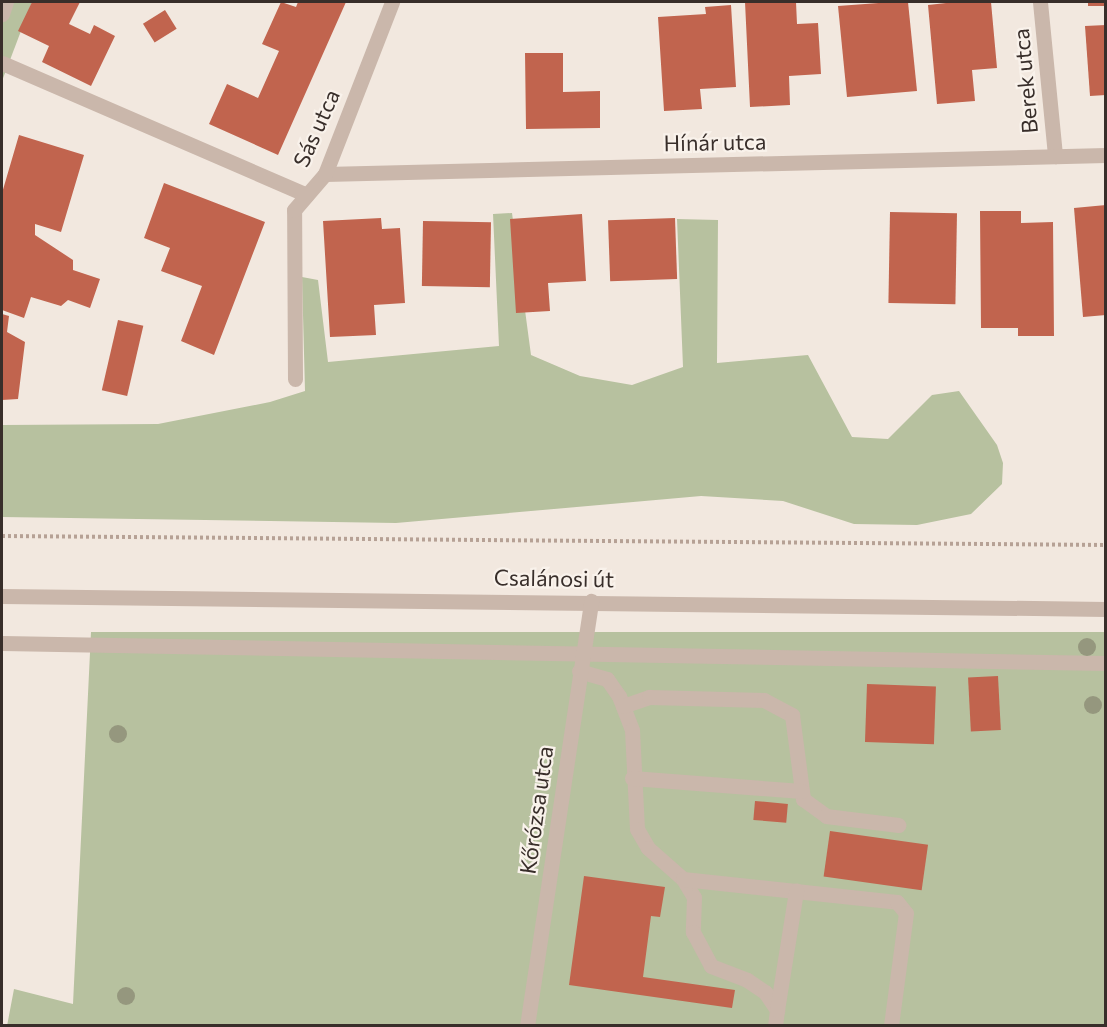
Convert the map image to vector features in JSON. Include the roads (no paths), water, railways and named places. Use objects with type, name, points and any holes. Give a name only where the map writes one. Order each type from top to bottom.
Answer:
[{"type":"street","points":[[2,14],[6,2]]},
{"type":"street","name":"Sás utca","points":[[296,379],[294,210],[325,174],[392,2]]},
{"type":"street","name":"Berek utca","points":[[1041,2],[1055,156]]},
{"type":"street","points":[[2,63],[307,195]]},
{"type":"street","name":"Hínár utca","points":[[325,174],[1106,155]]},
{"type":"street","name":"Csalánosi út","points":[[2,596],[591,601],[1106,609]]},
{"type":"street","name":"Kőrózsa utca","points":[[527,1026],[591,601]]},
{"type":"street","points":[[2,643],[1106,663]]},
{"type":"street","points":[[579,671],[606,679],[623,706],[632,730],[632,778],[637,829],[648,848],[683,879],[694,897],[693,932],[711,966],[747,980],[765,992],[776,1018]]},
{"type":"street","points":[[623,706],[649,697],[764,700],[792,715],[803,799],[826,816],[898,825]]},
{"type":"street","points":[[632,778],[802,791]]},
{"type":"street","points":[[683,879],[897,902],[906,914],[891,1026]]},
{"type":"street","points":[[776,1018],[796,891]]}]
